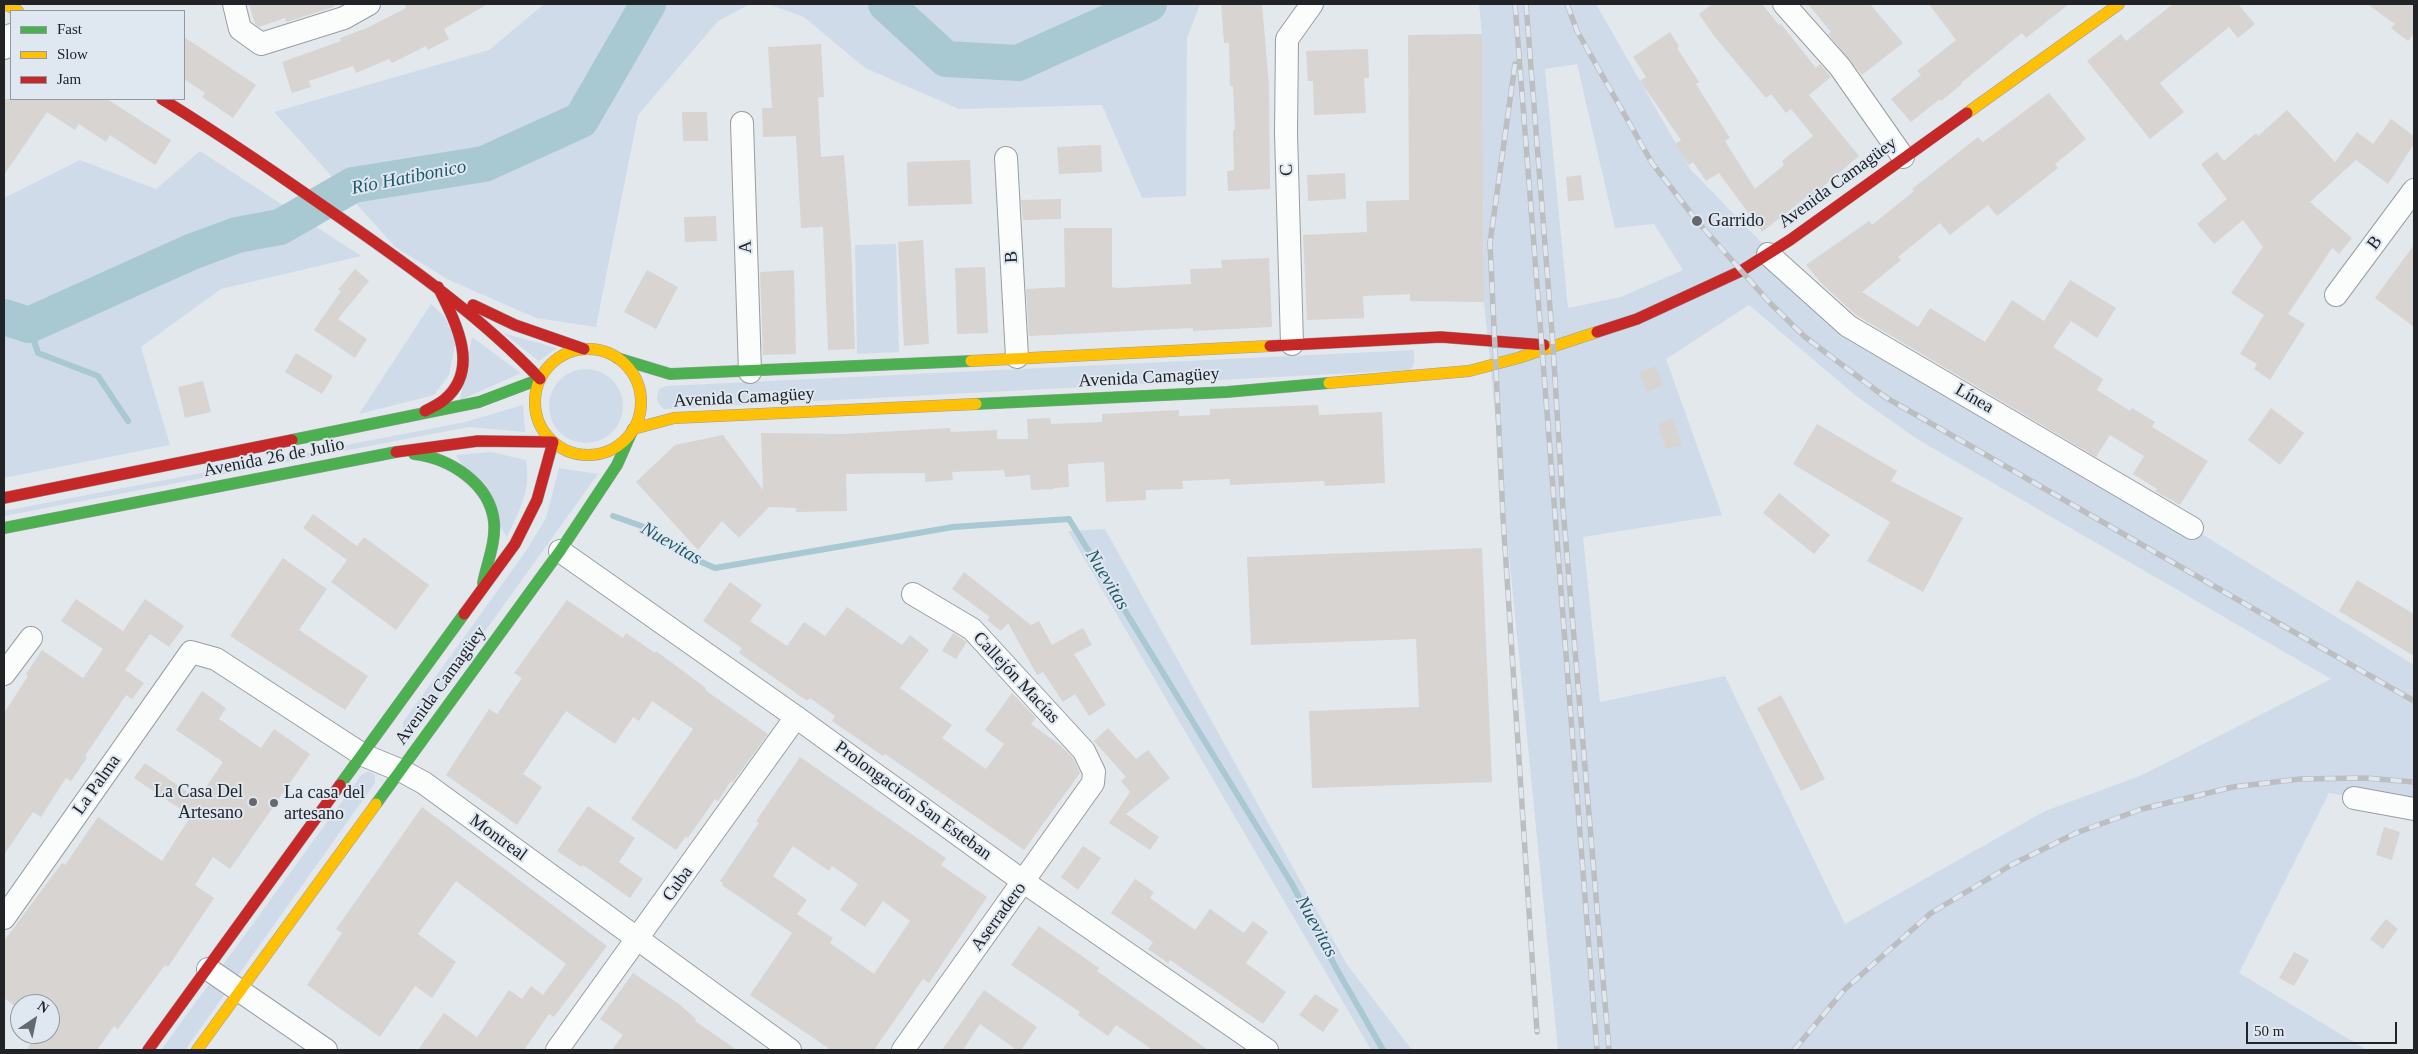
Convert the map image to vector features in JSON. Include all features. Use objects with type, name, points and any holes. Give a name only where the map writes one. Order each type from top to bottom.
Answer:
[{"type":"main road","points":[[5,4],[16,10]]},
{"type":"main road","name":"Avenida Camagüey","points":[[197,1050],[402,771],[560,551],[617,465],[633,429],[674,418],[1227,392],[1496,365],[1638,319],[1741,271],[1768,254],[2119,4]]},
{"type":"main road","points":[[164,100],[226,138],[438,287],[525,363],[540,379]]},
{"type":"main road","points":[[438,287],[515,325],[584,349]]},
{"type":"main road","points":[[414,416],[447,398],[458,384],[463,365],[464,353],[460,331],[438,287]]},
{"type":"main road","points":[[1441,337],[1442,351]]},
{"type":"main road","name":"Avenida Camagüey","points":[[617,358],[670,374],[750,372],[1441,337],[1553,346]]},
{"type":"main road","points":[[584,349],[601,350],[617,358],[629,369],[637,382],[641,398],[639,414],[633,429],[621,443],[605,452],[587,455],[569,452],[553,442],[542,429],[536,413],[535,395],[540,379],[547,367],[558,358],[570,352],[584,349]]},
{"type":"main road","name":"Avenida 26 de Julio","points":[[4,498],[479,402],[540,379]]},
{"type":"main road","name":"Avenida 26 de Julio","points":[[4,528],[400,451],[478,441],[553,442]]},
{"type":"main road","name":"Avenida Camagüey","points":[[148,1050],[515,544],[537,500],[553,442]]},
{"type":"main road","points":[[400,451],[442,459],[454,466],[482,493],[493,514],[492,535],[482,590]]},
{"type":"street","points":[[234,4],[240,29],[261,44],[344,18],[369,4]]},
{"type":"street","name":"C","points":[[1292,344],[1286,133],[1287,39],[1312,4]]},
{"type":"street","points":[[1784,4],[1840,67],[1903,157]]},
{"type":"street","points":[[4,48],[10,37]]},
{"type":"street","name":"A","points":[[742,123],[750,372]]},
{"type":"street","name":"B","points":[[1006,158],[1017,357]]},
{"type":"street","name":"B","points":[[2336,296],[2414,190]]},
{"type":"street","name":"Línea","points":[[1768,254],[1848,326],[2192,528]]},
{"type":"street","name":"Prolongación San Esteban","points":[[560,551],[796,717],[1024,882],[1267,1050]]},
{"type":"street","name":"Callejón Macías","points":[[913,594],[972,629],[1084,751],[1094,772],[1093,783]]},
{"type":"street","points":[[4,674],[31,638]]},
{"type":"street","name":"Montreal","points":[[191,652],[216,659],[363,755],[402,771],[424,783],[790,1050]]},
{"type":"street","name":"La Palma","points":[[4,918],[191,652]]},
{"type":"street","name":"Cuba","points":[[557,1050],[638,940],[796,717]]},
{"type":"street","name":"Aserradero","points":[[903,1050],[1093,783]]},
{"type":"street","points":[[2354,798],[2414,809]]},
{"type":"street","points":[[208,969],[326,1050]]},
{"type":"shaded area","points":[[544,4],[750,4],[718,21],[638,115],[596,327],[536,318],[449,280],[395,247],[274,112],[489,50]]},
{"type":"shaded area","points":[[768,4],[1200,4],[1187,38],[1186,196],[1142,198],[1102,105],[959,109],[865,68],[804,17]]},
{"type":"shaded area","points":[[1479,4],[1596,4],[1691,170],[1842,325],[2192,528],[2414,665],[2414,807],[2329,793],[2239,973],[2367,1050],[1558,1050],[1484,302],[1482,34]],"holes":[[[1577,64],[1615,228],[1654,224],[1683,270],[1621,297],[1568,308],[1545,69]],[[1749,305],[1856,396],[1917,439],[2331,679],[2142,775],[2045,811],[1845,924],[1725,676],[1600,702],[1583,537],[1722,515],[1666,359]]]},
{"type":"shaded area","points":[[200,151],[361,256],[221,289],[141,347],[170,445],[4,478],[4,198],[80,160],[156,189]]},
{"type":"shaded area","points":[[896,244],[899,352],[857,354],[855,245]]},
{"type":"shaded area","points":[[431,304],[444,316],[456,340],[449,375],[434,395],[359,414]]},
{"type":"shaded area","points":[[503,333],[557,348],[539,361]]},
{"type":"shaded area","points":[[472,337],[521,373],[460,400]]},
{"type":"shaded area","points":[[1414,350],[1414,363],[1411,370],[664,409],[659,405],[657,398],[659,389],[666,386]]},
{"type":"shaded area","points":[[593,369],[613,379],[621,392],[623,406],[621,420],[613,433],[600,441],[579,443],[559,433],[551,420],[549,399],[559,379],[572,371]]},
{"type":"shaded area","points":[[523,405],[525,432],[469,427],[4,516],[4,511],[465,422]]},
{"type":"shaded area","points":[[491,452],[526,460],[526,491],[507,537],[456,455]]},
{"type":"shaded area","points":[[559,468],[598,474],[414,730],[409,733],[403,729],[403,722],[526,551],[546,518]]},
{"type":"shaded area","points":[[1105,529],[1346,963],[1412,1050],[1371,1050],[1068,531]]},
{"type":"shaded area","points":[[369,771],[375,775],[375,783],[185,1050],[161,1050],[362,774]]},
{"type":"building","points":[[249,4],[334,4],[334,7],[286,22],[285,18],[259,27],[255,24]]},
{"type":"building","points":[[404,4],[488,4],[444,29],[449,39],[428,50],[426,46],[392,63],[389,59],[356,73],[353,66],[309,81],[311,87],[292,93],[282,62],[341,41],[340,38],[367,28],[406,8]]},
{"type":"building","points":[[1221,4],[1262,4],[1269,85],[1270,189],[1228,191],[1227,171],[1234,170],[1233,130],[1235,130],[1233,86],[1230,86],[1229,43],[1224,43]]},
{"type":"building","points":[[1712,4],[1762,4],[1779,25],[1781,24],[1816,68],[1820,64],[1831,77],[1809,95],[1859,156],[1811,197],[1809,195],[1762,232],[1719,173],[1706,181],[1693,162],[1689,165],[1675,144],[1681,140],[1640,81],[1646,77],[1633,57],[1670,32],[1679,46],[1677,48],[1699,82],[1696,84],[1730,138],[1725,141],[1755,189],[1784,165],[1782,161],[1813,136],[1791,109],[1786,113],[1771,94],[1766,98],[1714,36],[1699,14]]},
{"type":"building","points":[[1808,4],[1870,4],[1903,43],[1862,75],[1828,34],[1831,32]]},
{"type":"building","points":[[1929,4],[2069,4],[2026,38],[2022,33],[1941,101],[1940,99],[1911,122],[1891,99],[1921,75],[1917,71],[1956,40]]},
{"type":"building","points":[[2173,4],[2238,4],[2255,24],[2238,38],[2229,27],[2160,83],[2184,112],[2150,139],[2087,61],[2121,34],[2126,41]]},
{"type":"building","points":[[2367,4],[2414,4],[2414,33],[2408,41],[2391,28],[2395,24]]},
{"type":"building","points":[[1482,34],[1484,302],[1410,301],[1410,294],[1363,296],[1364,318],[1307,320],[1303,235],[1367,232],[1366,201],[1409,200],[1408,35]]},
{"type":"building","points":[[185,38],[256,85],[233,118],[202,97],[205,93],[185,80]]},
{"type":"building","points":[[821,44],[824,97],[818,97],[821,157],[844,155],[851,244],[855,349],[828,350],[823,227],[801,228],[796,136],[763,137],[762,108],[772,108],[768,47]]},
{"type":"building","points":[[1368,49],[1369,78],[1364,78],[1366,113],[1314,115],[1313,81],[1308,81],[1306,51]]},
{"type":"building","points":[[2049,93],[2086,139],[2055,164],[2058,168],[1997,216],[1988,205],[1950,235],[1940,223],[1898,257],[1901,260],[1862,292],[1918,327],[1930,308],[1985,342],[2012,300],[2044,321],[2070,280],[2116,308],[2097,338],[2071,321],[2053,347],[2103,379],[2097,390],[2130,411],[2132,408],[2155,422],[2152,427],[2208,461],[2180,505],[2155,491],[2157,489],[2133,474],[2144,456],[2110,435],[2096,457],[1856,315],[1823,285],[1806,265],[1869,221],[1872,225],[1914,191],[1912,189],[1978,137],[1983,142]]},
{"type":"building","points":[[4,99],[109,100],[171,140],[155,165],[110,135],[106,142],[79,124],[75,130],[47,112],[4,175]]},
{"type":"building","points":[[2287,110],[2335,162],[2357,132],[2373,144],[2391,119],[2414,136],[2414,144],[2388,184],[2356,160],[2310,202],[2352,238],[2339,254],[2332,248],[2288,314],[2305,324],[2270,380],[2254,369],[2257,364],[2240,354],[2264,315],[2231,293],[2263,247],[2243,220],[2214,244],[2197,224],[2227,199],[2201,164],[2217,152],[2224,161],[2256,133],[2258,136]]},
{"type":"building","points":[[682,112],[707,112],[708,141],[683,141]]},
{"type":"building","points":[[1101,145],[1102,172],[1059,174],[1057,147]]},
{"type":"building","points":[[970,160],[972,204],[908,206],[907,162]]},
{"type":"building","points":[[1345,173],[1346,199],[1308,201],[1307,175]]},
{"type":"building","points":[[1581,175],[1584,200],[1568,201],[1566,177]]},
{"type":"building","points":[[1061,199],[1061,219],[1023,220],[1021,200]]},
{"type":"building","points":[[716,216],[717,241],[685,242],[684,217]]},
{"type":"building","points":[[1064,228],[1112,228],[1112,287],[1118,288],[1191,284],[1190,269],[1222,268],[1221,260],[1269,258],[1272,327],[1193,331],[1193,328],[1029,336],[1026,289],[1065,287]]},
{"type":"building","points":[[923,240],[929,344],[904,346],[898,242]]},
{"type":"building","points":[[2414,245],[2414,327],[2375,298]]},
{"type":"building","points":[[985,267],[988,333],[957,334],[955,268]]},
{"type":"building","points":[[355,269],[369,281],[338,319],[367,339],[355,358],[314,330],[341,291],[338,290]]},
{"type":"building","points":[[647,270],[678,287],[656,329],[624,312]]},
{"type":"building","points":[[794,270],[796,354],[763,355],[760,272]]},
{"type":"building","points":[[296,353],[333,376],[322,394],[285,372]]},
{"type":"building","points":[[1655,366],[1663,385],[1647,392],[1639,372]]},
{"type":"building","points":[[203,381],[211,412],[185,418],[178,387]]},
{"type":"building","points":[[1318,405],[1319,415],[1382,412],[1385,483],[1325,486],[1324,481],[1230,485],[1230,479],[1182,481],[1183,489],[1146,490],[1146,500],[1106,502],[1104,462],[1068,464],[1069,487],[1054,489],[1031,490],[1030,475],[1005,477],[1004,470],[952,472],[953,480],[925,482],[925,473],[846,474],[847,511],[796,512],[796,508],[769,507],[739,538],[722,521],[698,550],[636,482],[675,445],[723,435],[763,490],[761,433],[844,434],[950,428],[951,432],[997,430],[997,439],[1028,439],[1027,419],[1050,418],[1051,424],[1102,422],[1102,414],[1179,410],[1179,416],[1210,415],[1210,409]]},
{"type":"building","points":[[2271,408],[2304,433],[2280,465],[2248,440]]},
{"type":"building","points":[[1673,419],[1682,445],[1666,449],[1658,424]]},
{"type":"building","points":[[1817,424],[1897,471],[1891,481],[1963,518],[1923,592],[1867,561],[1890,522],[1793,464]]},
{"type":"building","points":[[1779,493],[1830,535],[1814,554],[1763,513]]},
{"type":"building","points":[[313,514],[357,546],[364,537],[429,585],[396,630],[331,582],[347,560],[303,528]]},
{"type":"building","points":[[1482,548],[1492,782],[1312,788],[1309,711],[1419,707],[1416,639],[1251,645],[1247,557]]},
{"type":"building","points":[[283,558],[327,589],[299,630],[368,676],[345,710],[230,636]]},
{"type":"building","points":[[964,572],[1031,625],[1039,621],[1052,645],[1083,628],[1092,645],[1074,654],[1106,705],[1089,716],[1075,694],[1063,702],[1043,672],[1037,675],[1008,623],[1001,631],[987,620],[990,617],[952,589]]},
{"type":"building","points":[[2357,580],[2414,614],[2414,656],[2339,611]]},
{"type":"building","points":[[730,582],[762,605],[750,621],[787,646],[804,622],[825,636],[847,607],[902,645],[910,635],[929,650],[900,688],[952,725],[942,738],[986,769],[1004,744],[985,730],[1012,693],[1036,718],[1031,724],[1060,745],[1073,758],[1080,773],[1024,850],[885,754],[883,756],[832,721],[835,716],[810,698],[807,701],[739,653],[742,648],[703,621]]},
{"type":"building","points":[[76,599],[123,631],[145,599],[184,626],[169,647],[150,634],[125,670],[144,683],[132,699],[126,695],[85,756],[87,758],[71,781],[66,778],[41,817],[33,812],[4,855],[4,713],[42,650],[83,678],[103,649],[61,621]]},
{"type":"building","points":[[567,600],[623,638],[626,633],[655,653],[656,651],[706,688],[705,690],[768,734],[733,782],[731,781],[718,801],[715,799],[688,838],[686,836],[676,850],[631,819],[693,729],[652,701],[639,721],[633,717],[615,744],[566,711],[523,774],[542,787],[517,825],[446,775],[489,709],[497,714],[522,678],[514,673]]},
{"type":"building","points":[[953,633],[967,642],[956,659],[942,651]]},
{"type":"building","points":[[202,691],[226,708],[219,719],[261,748],[274,729],[310,754],[230,869],[213,857],[195,885],[214,898],[168,967],[165,965],[118,1029],[114,1026],[97,1050],[27,1050],[30,1044],[60,1044],[60,994],[10,994],[10,1002],[4,998],[4,941],[62,863],[65,865],[98,817],[162,861],[191,816],[134,778],[145,763],[198,799],[223,762],[176,730]]},
{"type":"building","points":[[1781,695],[1825,779],[1801,791],[1757,708]]},
{"type":"building","points":[[1108,728],[1136,759],[1148,750],[1170,778],[1126,814],[1159,837],[1150,850],[1109,823],[1130,792],[1121,781],[1126,777],[1094,741]]},
{"type":"building","points":[[800,757],[946,858],[941,865],[987,897],[929,983],[923,979],[874,1050],[831,1050],[750,995],[792,933],[722,885],[723,883],[720,881],[759,823],[756,821]],"holes":[[[793,846],[829,871],[832,866],[858,884],[840,910],[865,927],[883,901],[910,921],[874,974],[830,943],[833,938],[797,914],[807,900],[773,876]]]},
{"type":"building","points":[[588,806],[635,838],[619,862],[643,879],[630,898],[583,865],[581,867],[557,851]]},
{"type":"building","points":[[422,807],[607,946],[554,1017],[549,1014],[524,1050],[418,1050],[444,1013],[477,1037],[509,990],[522,999],[531,986],[543,995],[566,964],[456,881],[418,934],[456,962],[432,998],[415,986],[380,1037],[307,985],[342,933],[336,929]]},
{"type":"building","points":[[2384,827],[2400,832],[2392,860],[2376,855]]},
{"type":"building","points":[[1083,846],[1101,858],[1078,890],[1061,877]]},
{"type":"building","points":[[1135,879],[1154,892],[1150,898],[1195,930],[1210,909],[1244,933],[1253,921],[1268,932],[1246,963],[1286,992],[1263,1024],[1170,960],[1168,963],[1148,949],[1153,942],[1111,913]]},
{"type":"building","points":[[2386,919],[2398,929],[2383,949],[2370,939]]},
{"type":"building","points":[[1039,926],[1099,968],[1097,971],[1208,1050],[1153,1050],[1116,1025],[1108,1036],[1078,1015],[1080,1012],[1011,965]]},
{"type":"building","points":[[2294,952],[2309,960],[2294,986],[2279,978]]},
{"type":"building","points":[[633,973],[679,1004],[696,1019],[695,1021],[737,1050],[612,1050],[623,1035],[600,1019]]},
{"type":"building","points":[[984,990],[1037,1027],[1021,1050],[1017,1050],[980,1024],[963,1050],[942,1050]]},
{"type":"building","points":[[1315,994],[1339,1010],[1323,1032],[1299,1015]]},
{"type":"waterway","name":"Río Hatibonico","points":[[4,317],[29,325],[191,252],[237,235],[280,227],[353,185],[484,164],[581,120],[648,4]]},
{"type":"waterway","name":"Río Hatibonico","points":[[886,4],[946,59],[1018,63],[1149,4]]},
{"type":"waterway","points":[[29,325],[38,353],[98,376],[128,421]]},
{"type":"waterway","name":"Nuevitas","points":[[613,516],[650,529],[681,553],[715,568],[953,527],[1069,519],[1292,884],[1336,968],[1383,1050]]},
{"type":"railway","points":[[1515,4],[1597,1050]]},
{"type":"railway","points":[[1526,4],[1553,346],[1563,508],[1609,1050]]},
{"type":"railway","points":[[1567,4],[1577,31],[1652,163],[1697,221],[1770,303],[1805,337],[1885,397],[2414,701]]},
{"type":"railway","points":[[1515,64],[1490,243],[1503,517],[1537,1032]]},
{"type":"railway","points":[[1794,1050],[1844,990],[1931,913],[2013,864],[2076,833],[2142,809],[2233,787],[2300,779],[2365,778],[2414,782]]},
{"type":"traffic: fast","points":[[617,358],[670,374],[971,361]]},
{"type":"traffic: fast","points":[[292,440],[479,402],[540,379]]},
{"type":"traffic: fast","points":[[976,404],[1227,392],[1329,383]]},
{"type":"traffic: fast","points":[[376,804],[560,551],[617,465],[633,429]]},
{"type":"traffic: fast","points":[[4,528],[396,452]]},
{"type":"traffic: fast","points":[[414,454],[427,456],[454,467],[476,484],[485,495],[491,508],[494,530],[483,583]]},
{"type":"traffic: fast","points":[[340,785],[464,614]]},
{"type":"traffic: slow","points":[[5,4],[16,10]]},
{"type":"traffic: slow","points":[[1967,113],[2119,4]]},
{"type":"traffic: slow","points":[[1329,383],[1469,371],[1518,358],[1597,332]]},
{"type":"traffic: slow","points":[[971,361],[1270,346]]},
{"type":"traffic: slow","points":[[588,349],[608,353],[625,365],[637,382],[641,402],[637,422],[625,439],[608,451],[588,455],[568,451],[551,439],[539,422],[535,402],[539,382],[551,365],[568,353],[588,349]]},
{"type":"traffic: slow","points":[[633,429],[674,418],[976,404]]},
{"type":"traffic: slow","points":[[197,1050],[376,804]]},
{"type":"traffic: jam","points":[[164,100],[275,173],[420,275],[470,314],[540,379]]},
{"type":"traffic: jam","points":[[1597,332],[1637,319],[1741,271],[1790,240],[1967,113]]},
{"type":"traffic: jam","points":[[425,411],[443,401],[456,387],[463,359],[457,329],[438,287]]},
{"type":"traffic: jam","points":[[473,305],[515,325],[584,349]]},
{"type":"traffic: jam","points":[[1270,346],[1441,337],[1544,345]]},
{"type":"traffic: jam","points":[[4,498],[292,440]]},
{"type":"traffic: jam","points":[[396,452],[478,441],[553,442],[537,500],[515,544],[464,614]]},
{"type":"traffic: jam","points":[[148,1050],[340,785]]},
{"type":"place","name":"Garrido","points":[[1697,221]]},
{"type":"place","name":"La Casa Del Artesano","points":[[253,802]]},
{"type":"place","name":"La casa del artesano","points":[[274,803]]}]
